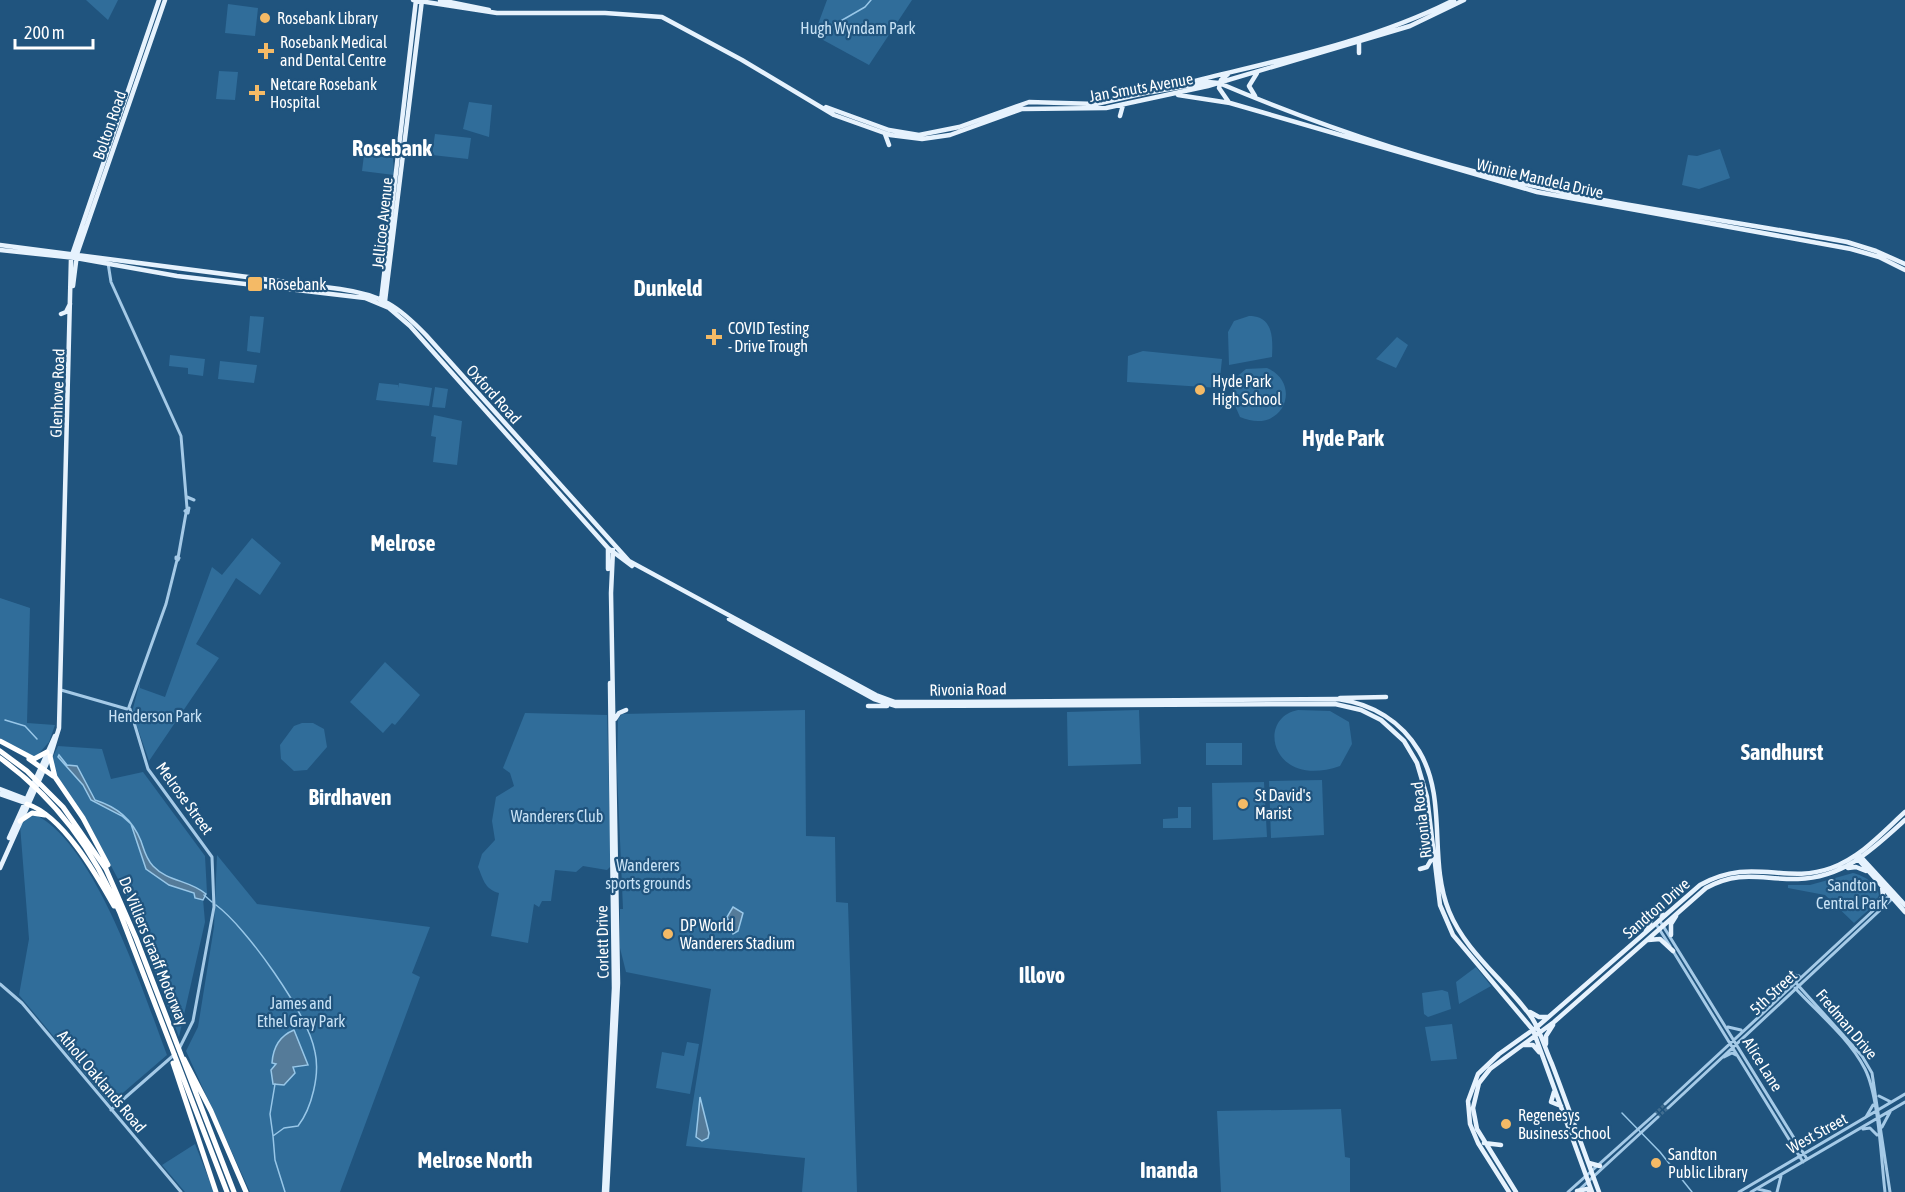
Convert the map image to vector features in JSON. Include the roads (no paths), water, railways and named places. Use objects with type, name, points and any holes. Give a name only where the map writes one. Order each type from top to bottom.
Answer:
[{"type":"highway","points":[[0,741],[35,759],[49,753],[55,777],[90,831],[113,876],[115,886]]},
{"type":"highway","name":"De Villiers Graaff Motorway","points":[[0,751],[27,771],[63,807],[94,849],[115,886],[234,1192]]},
{"type":"highway","points":[[21,752],[55,777]]},
{"type":"highway","points":[[0,758],[34,786],[72,828],[99,868],[127,931],[227,1192]]},
{"type":"highway","points":[[27,801],[49,816],[102,885],[127,931]]},
{"type":"highway","points":[[18,819],[32,813],[49,816]]},
{"type":"highway","points":[[170,1042],[172,1059],[216,1192]]},
{"type":"highway","points":[[181,1055],[188,1063],[211,1111],[246,1192]]},
{"type":"main road","name":"Bolton Road","points":[[74,256],[159,0]]},
{"type":"main road","name":"Bolton Road","points":[[74,256],[165,0]]},
{"type":"main road","name":"Jan Smuts Avenue","points":[[418,0],[497,13],[605,13],[662,17],[840,118],[885,134],[905,138],[940,138],[1022,109],[1092,110],[1172,95],[1257,73],[1417,24],[1464,0]]},
{"type":"main road","name":"Jellicoe Avenue","points":[[383,302],[418,0]]},
{"type":"main road","name":"Jan Smuts Avenue","points":[[440,0],[497,13]]},
{"type":"main road","name":"Jan Smuts Avenue","points":[[820,106],[889,130],[919,135],[952,130],[1029,102],[1105,103],[1269,64],[1407,22],[1454,0]]},
{"type":"main road","points":[[1359,42],[1359,53]]},
{"type":"main road","points":[[1219,83],[1229,73]]},
{"type":"main road","points":[[1257,73],[1249,86],[1259,100]]},
{"type":"main road","points":[[1152,92],[1208,82],[1219,83]]},
{"type":"main road","points":[[1219,83],[1220,93],[1230,103]]},
{"type":"main road","name":"Winnie Mandela Drive","points":[[1219,83],[1291,113],[1499,178],[1561,192],[1847,242],[1885,254],[1905,264]]},
{"type":"main road","name":"Winnie Mandela Drive","points":[[1172,95],[1230,103],[1498,182],[1586,202],[1851,249],[1879,257],[1905,270]]},
{"type":"main road","points":[[1105,103],[1133,102]]},
{"type":"main road","points":[[1120,116],[1123,105]]},
{"type":"main road","points":[[885,134],[889,145]]},
{"type":"main road","points":[[1560,182],[1561,192]]},
{"type":"main road","name":"Oxford Road","points":[[0,245],[108,261],[171,275],[383,302],[406,315],[610,545],[639,567],[871,693],[895,702],[912,704]]},
{"type":"main road","name":"Oxford Road","points":[[0,250],[108,261]]},
{"type":"main road","name":"Glenhove Road","points":[[72,291],[74,256]]},
{"type":"main road","name":"Glenhove Road","points":[[1,867],[18,819],[54,743],[59,719],[74,256]]},
{"type":"main road","points":[[74,274],[77,263],[92,261]]},
{"type":"main road","points":[[60,314],[67,311],[72,299]]},
{"type":"main road","points":[[610,545],[620,559],[874,699],[896,706]]},
{"type":"main road","name":"Corlett Drive","points":[[605,1192],[614,969],[610,545]]},
{"type":"main road","name":"Corlett Drive","points":[[605,1192],[618,983],[613,552]]},
{"type":"main road","points":[[612,562],[620,559]]},
{"type":"main road","points":[[1338,699],[1386,697]]},
{"type":"main road","points":[[1318,699],[1352,707]]},
{"type":"main road","name":"Rivonia Road","points":[[912,704],[1338,699],[1369,707],[1387,717],[1404,732],[1419,752],[1432,786],[1439,872],[1450,914],[1464,939],[1517,1000],[1535,1029],[1554,1087],[1551,1102],[1561,1106],[1572,1136]]},
{"type":"main road","points":[[868,706],[912,704]]},
{"type":"main road","name":"Rivonia Road","points":[[912,704],[1335,704],[1352,707],[1386,724],[1404,741],[1417,763],[1426,797],[1435,884],[1440,905],[1453,935],[1535,1029]]},
{"type":"main road","points":[[614,725],[618,714],[626,710]]},
{"type":"main road","points":[[0,789],[27,801]]},
{"type":"main road","points":[[0,794],[15,800],[27,801]]},
{"type":"main road","points":[[15,800],[19,808],[18,819]]},
{"type":"main road","name":"Sandton Drive","points":[[1516,1192],[1484,1143],[1474,1113],[1476,1091],[1490,1069],[1538,1035],[1568,1010],[1660,924],[1706,888],[1730,878],[1755,875],[1806,879],[1846,868],[1905,812]]},
{"type":"main road","name":"Sandton Drive","points":[[1660,924],[1671,910],[1700,885],[1722,874],[1752,869],[1809,873],[1830,868],[1859,857],[1886,838],[1905,820]]},
{"type":"main road","points":[[1872,869],[1871,854],[1886,838]]},
{"type":"main road","points":[[1432,855],[1430,865],[1422,869],[1431,876],[1435,884]]},
{"type":"main road","points":[[1859,857],[1872,869],[1905,912]]},
{"type":"main road","points":[[1859,857],[1881,886],[1905,905]]},
{"type":"main road","points":[[1846,868],[1856,867],[1874,878]]},
{"type":"main road","points":[[1878,906],[1883,896],[1881,886]]},
{"type":"main road","points":[[1671,935],[1672,921],[1688,902]]},
{"type":"main road","points":[[1641,941],[1650,925],[1651,915],[1663,915],[1671,910]]},
{"type":"main road","points":[[1641,941],[1656,939],[1673,951]]},
{"type":"main road","name":"Sandton Drive","points":[[1504,1050],[1535,1029],[1641,941]]},
{"type":"main road","points":[[1517,1000],[1539,1017],[1545,1017],[1556,1011]]},
{"type":"main road","points":[[1546,1058],[1547,1034],[1568,1010]]},
{"type":"main road","points":[[1509,1192],[1478,1143],[1470,1124],[1469,1095],[1478,1074],[1523,1034],[1526,1021]]},
{"type":"main road","points":[[1520,1047],[1533,1045],[1546,1058]]},
{"type":"main road","name":"Rivonia Road","points":[[1546,1058],[1573,1121],[1599,1192]]},
{"type":"main road","points":[[1573,1121],[1572,1136],[1592,1192]]},
{"type":"main road","points":[[1484,1143],[1500,1145],[1496,1161]]},
{"type":"main road","points":[[1588,1163],[1600,1166]]},
{"type":"main road","points":[[1577,1192],[1587,1189],[1592,1192]]},
{"type":"street","points":[[61,690],[129,707],[166,604],[178,559],[187,510],[181,436],[111,282],[108,261]]},
{"type":"street","points":[[187,499],[194,500]]},
{"type":"street","name":"Melrose Street","points":[[111,1110],[165,1064],[185,1040],[193,1021],[214,907],[212,854],[152,775],[129,707]]},
{"type":"street","name":"5th Street","points":[[1668,1108],[1787,996],[1801,975],[1893,895]]},
{"type":"street","name":"5th Street","points":[[1665,1104],[1786,990],[1795,985],[1893,895]]},
{"type":"street","name":"Alice Lane","points":[[1660,924],[1671,935],[1807,1159]]},
{"type":"street","name":"Alice Lane","points":[[1660,924],[1673,951],[1803,1162]]},
{"type":"street","points":[[1786,990],[1788,976],[1801,975]]},
{"type":"street","name":"Atholl Oaklands Road","points":[[0,984],[15,996],[179,1192]]},
{"type":"street","name":"Fredman Drive","points":[[1795,985],[1859,1059],[1868,1075],[1877,1111]]},
{"type":"street","name":"Fredman Drive","points":[[1795,985],[1865,1060],[1872,1073],[1890,1192]]},
{"type":"street","points":[[1787,996],[1794,993],[1804,998]]},
{"type":"street","points":[[1724,1024],[1734,1031],[1743,1030]]},
{"type":"street","points":[[1715,1063],[1731,1053],[1742,1061]]},
{"type":"street","points":[[1876,1091],[1884,1101],[1892,1102]]},
{"type":"street","name":"West Street","points":[[1739,1192],[1905,1094]]},
{"type":"street","points":[[1860,1122],[1871,1110],[1873,1101]]},
{"type":"street","name":"West Street","points":[[1752,1191],[1905,1102]]},
{"type":"street","points":[[1882,1134],[1887,1116],[1899,1106]]},
{"type":"street","points":[[1568,1192],[1593,1176],[1657,1115],[1600,1166],[1593,1176]]},
{"type":"street","points":[[1777,1119],[1782,1117]]},
{"type":"street","name":"Fredman Drive","points":[[1878,1118],[1884,1192]]},
{"type":"street","points":[[1858,1131],[1870,1128],[1878,1137]]},
{"type":"street","points":[[1777,1192],[1778,1181],[1785,1173]]},
{"type":"street","points":[[1577,1192],[1588,1180]]},
{"type":"street","points":[[1752,1191],[1763,1188],[1770,1192]]},
{"type":"waterway","points":[[832,26],[865,7],[871,0]]},
{"type":"waterway","points":[[5,720],[25,726],[37,739]]},
{"type":"waterway","points":[[204,895],[212,902]]},
{"type":"waterway","points":[[216,905],[243,932],[274,972],[301,1016],[315,1052],[316,1080],[303,1119],[298,1126],[284,1128],[273,1136],[275,1160],[285,1192]]},
{"type":"waterway","points":[[273,1136],[270,1114],[275,1084]]},
{"type":"waterway","points":[[1622,1113],[1660,1152],[1692,1192]]},
{"type":"tunnel","points":[[1655,1114],[1665,1104]]},
{"type":"tunnel","points":[[1658,1117],[1668,1108]]},
{"type":"place","name":"Rosebank Library","points":[[265,18]]},
{"type":"place","name":"Rosebank Medical and Dental Centre","points":[[266,51]]},
{"type":"place","name":"Netcare Rosebank Hospital","points":[[257,93]]},
{"type":"place","name":"Rosebank","points":[[255,284]]},
{"type":"place","name":"COVID Testing - Drive Trough","points":[[714,337]]},
{"type":"place","name":"Hyde Park High School","points":[[1200,390]]},
{"type":"place","name":"St David's Marist","points":[[1243,804]]},
{"type":"place","name":"DP World Wanderers Stadium","points":[[668,934]]},
{"type":"place","name":"Regenesys Business School","points":[[1506,1124]]},
{"type":"place","name":"Sandton Public Library","points":[[1656,1163]]},
{"type":"district","name":"Rosebank","points":[[392,148]]},
{"type":"district","name":"Dunkeld","points":[[668,288]]},
{"type":"district","name":"Hyde Park","points":[[1343,438]]},
{"type":"district","name":"Melrose","points":[[403,543]]},
{"type":"district","name":"Sandhurst","points":[[1782,752]]},
{"type":"district","name":"Birdhaven","points":[[350,797]]},
{"type":"district","name":"Illovo","points":[[1042,975]]},
{"type":"district","name":"Melrose North","points":[[475,1160]]},
{"type":"district","name":"Inanda","points":[[1169,1170]]},
{"type":"park label","name":"Hugh Wyndam Park","points":[[858,28]]},
{"type":"park label","name":"Henderson Park","points":[[155,716]]},
{"type":"park label","name":"Wanderers Club","points":[[557,816]]},
{"type":"park label","name":"Wanderers sports grounds","points":[[648,874]]},
{"type":"park label","name":"Sandton Central Park","points":[[1852,894]]},
{"type":"park label","name":"James and Ethel Gray Park","points":[[301,1012]]}]
